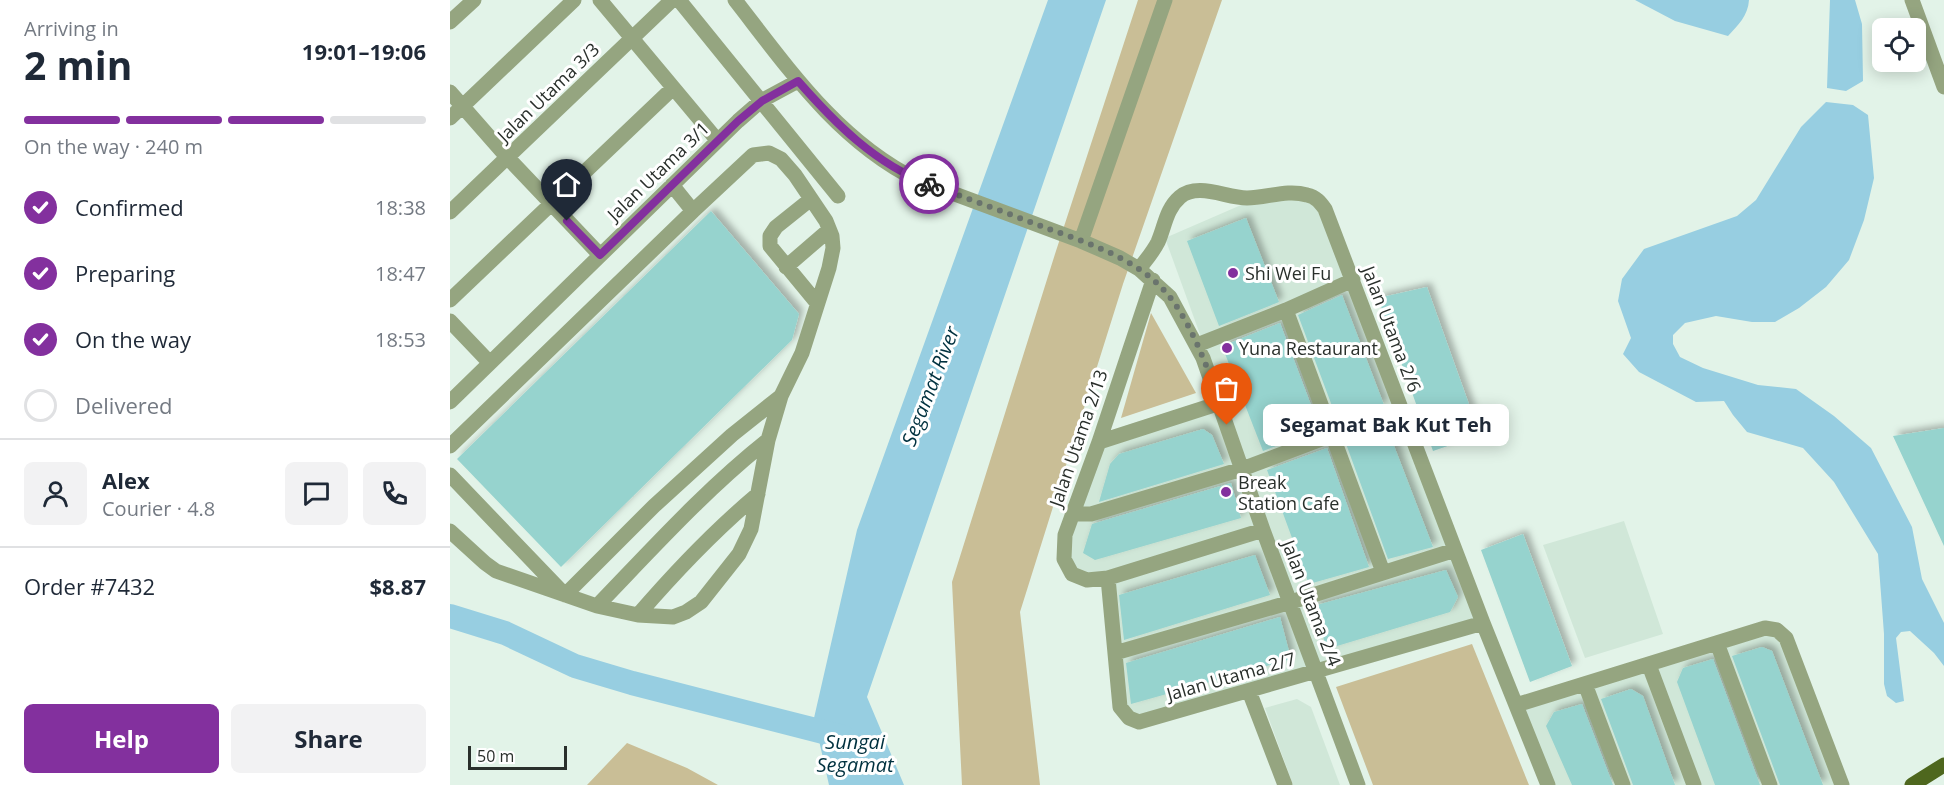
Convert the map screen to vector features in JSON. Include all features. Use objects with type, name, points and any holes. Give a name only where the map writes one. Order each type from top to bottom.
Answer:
[{"type":"main road","points":[[1912,785],[1944,765]]},
{"type":"street","points":[[450,118],[574,0]]},
{"type":"street","points":[[600,0],[717,140]]},
{"type":"street","name":"Jalan Utama 3/3","points":[[450,212],[672,0]]},
{"type":"street","points":[[679,0],[838,196]]},
{"type":"street","name":"Jalan Utama 2/4","points":[[735,0],[798,81],[843,129],[866,149],[898,171],[1075,239],[1139,269],[1170,297],[1197,345],[1220,403],[1263,530],[1358,785]]},
{"type":"street","points":[[1075,239],[1165,0]]},
{"type":"street","points":[[1912,0],[1944,87]]},
{"type":"street","points":[[450,22],[472,1]]},
{"type":"street","points":[[1929,43],[1944,37]]},
{"type":"street","name":"Jalan Utama 3/1","points":[[450,402],[717,140],[762,101],[798,81]]},
{"type":"street","points":[[450,300],[673,88]]},
{"type":"street","points":[[450,92],[507,157],[600,255]]},
{"type":"street","points":[[450,446],[753,155],[769,153],[781,159],[826,221],[833,248],[829,268],[802,353],[781,396],[768,440],[751,529],[739,554],[701,602],[673,617],[638,615],[597,606],[496,571],[450,531]]},
{"type":"street","points":[[672,185],[693,211]]},
{"type":"street","name":"Jalan Utama 2/6","points":[[1139,269],[1152,254],[1159,241],[1164,221],[1173,204],[1182,195],[1194,190],[1248,198],[1306,194],[1317,199],[1324,209],[1353,280],[1483,623],[1548,785]]},
{"type":"street","points":[[811,199],[776,227],[770,236],[770,246],[817,303]]},
{"type":"street","points":[[786,267],[830,230]]},
{"type":"street","name":"Jalan Utama 2/13","points":[[1108,578],[1087,580],[1072,574],[1064,559],[1065,535],[1099,442],[1153,280]]},
{"type":"street","points":[[1197,345],[1286,310],[1353,280]]},
{"type":"street","points":[[1286,310],[1383,572]]},
{"type":"street","points":[[450,321],[489,362]]},
{"type":"street","points":[[565,595],[654,506],[723,442],[781,396]]},
{"type":"street","points":[[1099,442],[1220,403]]},
{"type":"street","points":[[1072,514],[1091,514],[1242,469],[1401,409]]},
{"type":"street","points":[[597,606],[741,462],[768,440]]},
{"type":"street","points":[[450,475],[565,595]]},
{"type":"street","points":[[638,615],[674,574],[732,516],[758,494]]},
{"type":"street","points":[[1108,578],[1263,530]]},
{"type":"street","points":[[1115,653],[1291,602],[1455,550]]},
{"type":"street","name":"Jalan Utama 2/7","points":[[1108,578],[1120,707],[1129,718],[1139,722],[1483,623]]},
{"type":"street","points":[[1516,705],[1765,628],[1777,630],[1786,638],[1842,785]]},
{"type":"street","points":[[1716,643],[1770,785]]},
{"type":"street","points":[[1649,665],[1694,785]]},
{"type":"street","points":[[1585,684],[1623,785]]},
{"type":"street","points":[[1249,692],[1285,785]]},
{"type":"shaded area","points":[[1138,0],[1222,0],[1123,284],[1020,612],[1040,785],[962,785],[952,582]]},
{"type":"shaded area","points":[[1305,199],[1330,209],[1487,617],[1126,722],[1103,585],[1067,577],[1060,534],[1096,435],[1222,395],[1165,238],[1248,202]]},
{"type":"shaded area","points":[[1151,313],[1196,393],[1121,418]]},
{"type":"shaded area","points":[[1624,521],[1663,634],[1585,658],[1543,545]]},
{"type":"shaded area","points":[[1782,625],[1847,785],[1543,785],[1509,701]]},
{"type":"shaded area","points":[[1472,644],[1529,785],[1373,785],[1336,687]]},
{"type":"shaded area","points":[[1297,699],[1311,707],[1340,785],[1293,785],[1265,708]]},
{"type":"shaded area","points":[[627,743],[687,768],[718,785],[587,785]]},
{"type":"water","name":"Sungai Segamat","points":[[1048,0],[1106,0],[867,697],[904,785],[829,785],[814,718],[857,530]]},
{"type":"water","points":[[1635,0],[1749,0],[1745,16],[1728,36],[1675,21]]},
{"type":"water","points":[[1830,0],[1855,0],[1862,24],[1863,81],[1846,91],[1827,88]]},
{"type":"water","points":[[1826,102],[1853,105],[1868,115],[1874,178],[1864,220],[1849,260],[1826,287],[1799,308],[1775,322],[1752,322],[1716,316],[1685,323],[1673,335],[1673,344],[1680,357],[1703,368],[1758,385],[1796,389],[1834,416],[1871,448],[1912,527],[1922,579],[1944,623],[1944,666],[1934,653],[1910,631],[1901,632],[1896,638],[1904,701],[1896,703],[1887,696],[1884,684],[1884,634],[1878,554],[1834,482],[1803,448],[1747,432],[1724,401],[1696,402],[1639,372],[1623,354],[1631,338],[1618,301],[1622,279],[1644,249],[1737,216],[1756,200],[1801,127]]},
{"type":"building","points":[[711,211],[799,314],[792,340],[561,567],[457,459]]},
{"type":"building","name":"Shi Wei Fu","points":[[1246,218],[1279,302],[1219,326],[1187,241]]},
{"type":"building","points":[[1427,287],[1480,435],[1433,451],[1378,298]]},
{"type":"building","points":[[1342,295],[1384,405],[1338,422],[1298,315]]},
{"type":"building","points":[[1280,323],[1320,429],[1263,451],[1222,346]]},
{"type":"building","points":[[1386,425],[1433,547],[1388,559],[1345,441]]},
{"type":"building","points":[[1944,428],[1944,546],[1893,436]]},
{"type":"building","points":[[1203,429],[1212,435],[1224,464],[1099,502],[1110,464],[1119,454]]},
{"type":"building","points":[[1327,448],[1369,567],[1309,584],[1267,470]]},
{"type":"building","points":[[1231,483],[1241,518],[1095,560],[1083,553],[1092,524]]},
{"type":"building","points":[[1523,534],[1572,666],[1530,682],[1481,550]]},
{"type":"building","points":[[1255,555],[1270,595],[1124,640],[1119,595]]},
{"type":"building","points":[[1446,570],[1458,597],[1450,612],[1327,649],[1313,606]]},
{"type":"building","points":[[1280,617],[1291,659],[1131,704],[1126,663]]},
{"type":"building","points":[[1762,647],[1772,651],[1823,785],[1780,785],[1732,656]]},
{"type":"building","points":[[1713,659],[1760,785],[1715,785],[1677,682],[1683,668]]},
{"type":"building","points":[[1631,689],[1643,696],[1675,785],[1633,785],[1601,699]]},
{"type":"building","points":[[1582,704],[1613,785],[1572,785],[1546,726],[1554,712]]},
{"type":"waterway","points":[[450,616],[505,633],[575,666],[632,683],[843,737]]},
{"type":"way so far","points":[[929,184],[1081,241],[1139,269],[1162,288],[1180,313],[1203,358],[1227,425]]},
{"type":"place","name":"Shi Wei Fu","points":[[1233,273]]},
{"type":"place","name":"Yuna Restaurant","points":[[1227,348]]},
{"type":"place","name":"Segamat Bak Kut Teh","points":[[1227,425]]},
{"type":"place","name":"Break Station Cafe","points":[[1226,492]]},
{"type":"route","points":[[567,221],[600,255],[738,121],[762,101],[798,81],[843,129],[866,149],[898,171],[929,184]]},
{"type":"water label","name":"Segamat River","points":[[930,386]]}]
